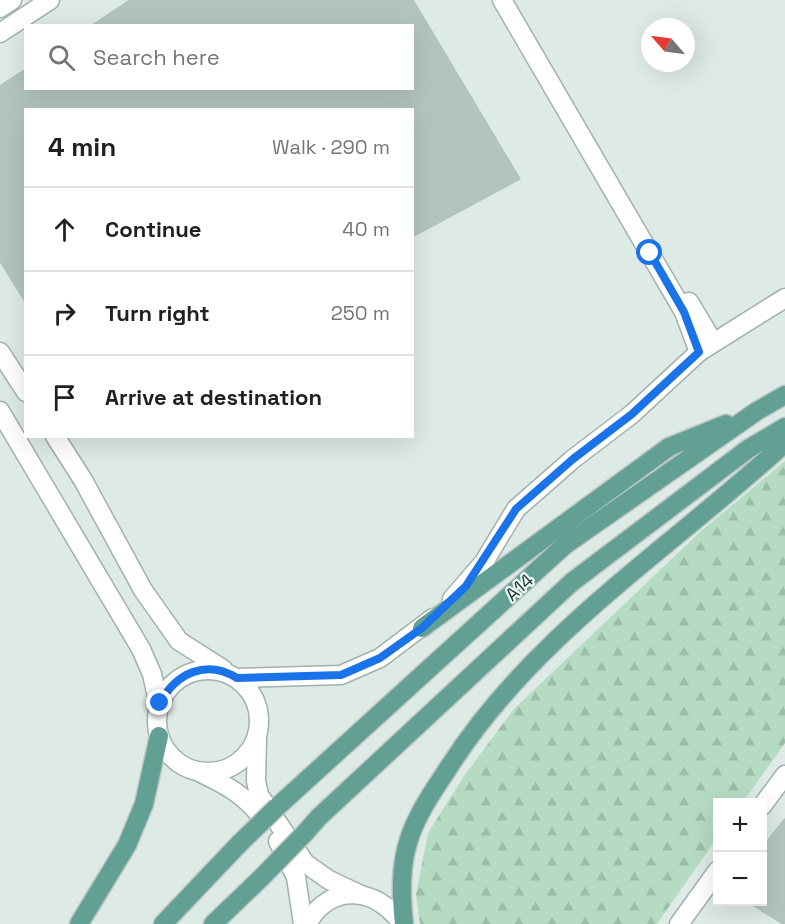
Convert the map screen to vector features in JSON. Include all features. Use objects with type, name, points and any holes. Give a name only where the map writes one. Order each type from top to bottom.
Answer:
[{"type":"main road","name":"A14","points":[[163,924],[277,807],[566,545],[757,411],[785,395]]},
{"type":"main road","points":[[422,628],[669,447],[757,411]]},
{"type":"main road","name":"A14","points":[[213,924],[319,817],[572,582],[748,449],[785,427]]},
{"type":"main road","points":[[403,924],[401,889],[403,866],[409,839],[423,807],[460,750],[512,683],[643,563],[785,443]]},
{"type":"main road","points":[[79,924],[127,845],[144,804],[159,736]]},
{"type":"street","points":[[0,8],[12,0]]},
{"type":"street","points":[[0,33],[50,0]]},
{"type":"street","points":[[502,0],[706,347]]},
{"type":"street","points":[[515,0],[706,347]]},
{"type":"street","points":[[305,924],[296,877],[276,837],[248,800],[230,786],[178,763],[166,750],[159,736],[157,719],[159,706],[168,688],[180,677],[195,670],[211,669],[232,675],[341,675],[380,658],[422,628],[466,586],[516,509],[573,459],[632,414],[706,347],[785,298]]},
{"type":"street","points":[[0,352],[24,389]]},
{"type":"street","points":[[0,411],[141,649],[152,674],[159,706]]},
{"type":"street","points":[[56,438],[83,480],[143,590],[179,641],[232,675],[253,693],[259,710],[256,781],[259,795],[305,862],[329,880],[386,905],[403,924]]},
{"type":"street","points":[[194,771],[212,772],[229,768],[244,758],[257,736]]},
{"type":"street","points":[[767,799],[785,775]]},
{"type":"street","points":[[679,924],[713,876]]},
{"type":"street","points":[[305,924],[327,902],[344,895],[361,895]]},
{"type":"green space","points":[[785,461],[785,743],[746,798],[713,798],[713,844],[657,924],[420,924],[416,894],[428,833],[464,776],[514,709],[700,532]]},
{"type":"building","points":[[130,0],[413,0],[520,179],[414,236],[414,108],[24,108],[24,300],[0,261],[0,86],[24,70],[24,90],[414,90],[414,24],[94,24]]},
{"type":"building","points":[[785,819],[785,924],[754,906],[767,906],[767,841]]},
{"type":"route","points":[[160,703],[168,688],[180,677],[195,670],[211,669],[228,672],[237,678],[341,675],[380,658],[422,628],[466,586],[484,562],[516,509],[573,459],[632,414],[699,352],[684,312],[650,253]]}]
